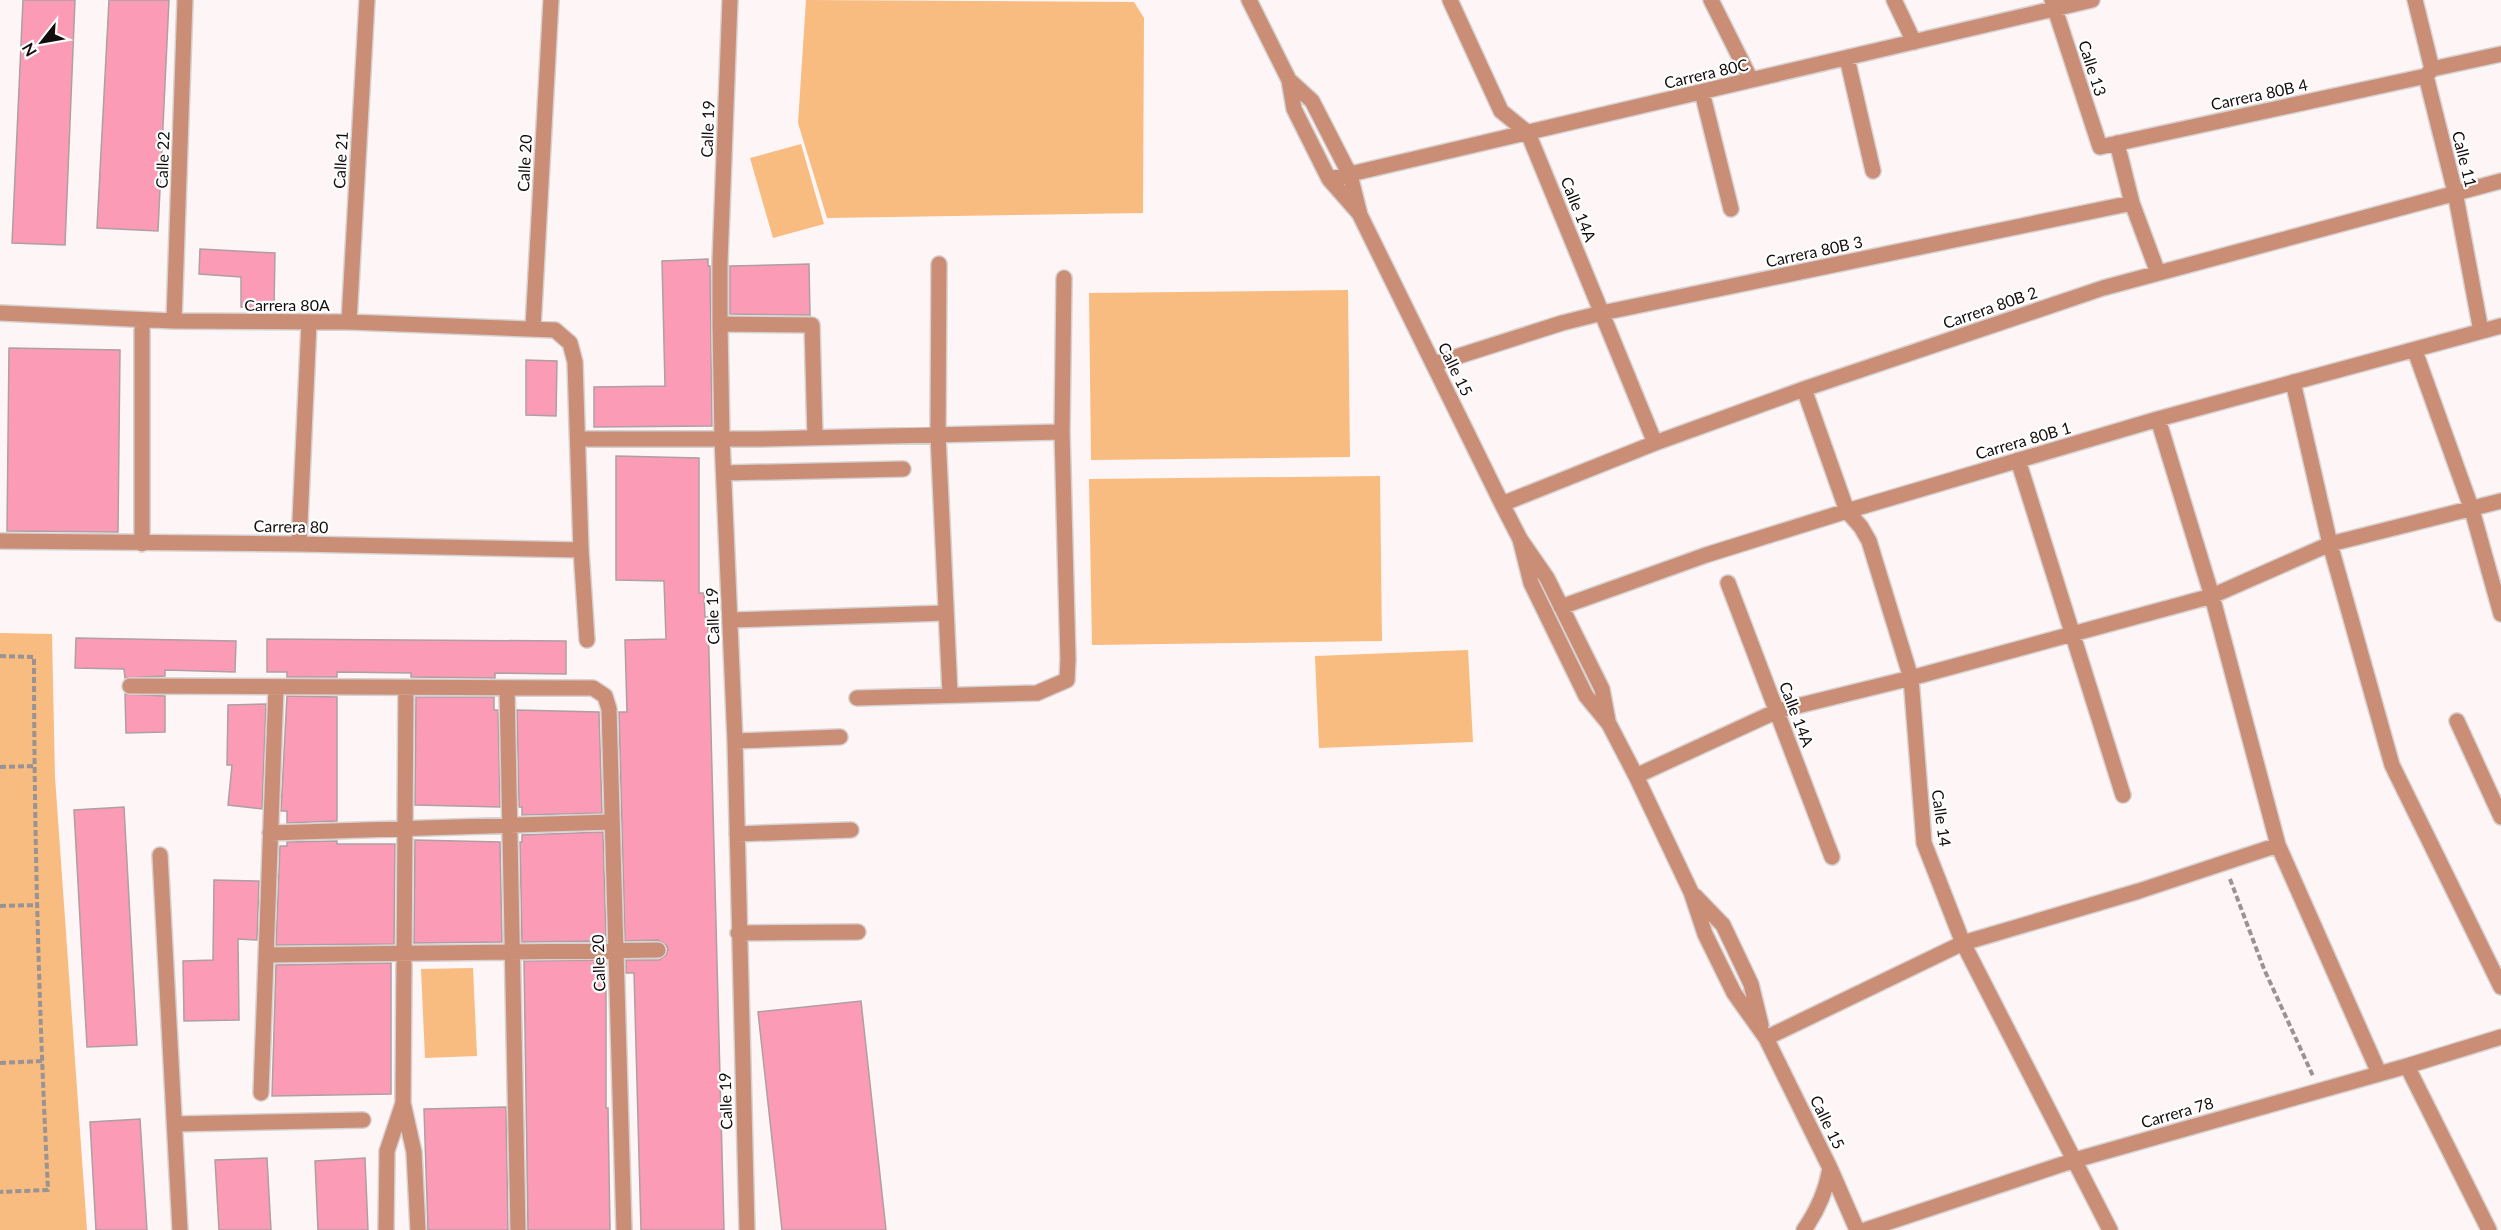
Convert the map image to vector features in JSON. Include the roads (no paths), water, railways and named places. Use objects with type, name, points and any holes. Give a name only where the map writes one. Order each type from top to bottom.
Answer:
[{"type":"street","name":"Calle 22","points":[[174,321],[185,0]]},
{"type":"street","name":"Calle 21","points":[[349,322],[367,0]]},
{"type":"street","name":"Calle 20","points":[[533,328],[550,0]]},
{"type":"street","name":"Calle 19","points":[[730,0],[720,262],[720,324],[722,438],[735,741],[747,1230]]},
{"type":"street","name":"Calle 15","points":[[1249,0],[1289,80],[1293,109],[1329,179],[1360,215]]},
{"type":"street","name":"Calle 14A","points":[[1450,0],[1501,111],[1528,133],[1655,443]]},
{"type":"street","points":[[1894,0],[1914,42]]},
{"type":"street","name":"Carrera 80C","points":[[1329,179],[1914,42],[2054,4],[2092,0]]},
{"type":"street","name":"Calle 11","points":[[2415,0],[2481,331]]},
{"type":"street","points":[[1718,2],[1751,80]]},
{"type":"street","name":"Calle 13","points":[[2054,4],[2100,147]]},
{"type":"street","name":"Carrera 80B 4","points":[[2100,147],[2501,54]]},
{"type":"street","points":[[1847,58],[1873,171]]},
{"type":"street","name":"Calle 15","points":[[1289,80],[1312,101],[1350,175],[1360,215],[1502,504],[1520,539],[1547,578],[1602,689],[1609,724]]},
{"type":"street","points":[[1702,92],[1731,209]]},
{"type":"street","points":[[2117,143],[2132,203],[2158,273]]},
{"type":"street","name":"Carrera 80B 2","points":[[1502,504],[1655,443],[1804,389],[2103,288],[2501,181]]},
{"type":"street","name":"Carrera 80B 3","points":[[1434,364],[1562,323],[1602,313],[2132,203]]},
{"type":"street","points":[[939,264],[938,435],[950,694]]},
{"type":"street","points":[[857,699],[950,694],[1037,693],[1067,680],[1062,432],[1064,278]]},
{"type":"street","name":"Carrera 80A","points":[[0,313],[174,321],[349,322],[555,330],[570,343],[575,362],[579,439]]},
{"type":"street","points":[[142,320],[142,544]]},
{"type":"street","points":[[300,544],[309,323]]},
{"type":"street","points":[[720,324],[812,325],[815,437]]},
{"type":"street","name":"Carrera 80B 1","points":[[1562,607],[1706,555],[1847,511],[2158,419],[2501,326]]},
{"type":"street","points":[[2415,351],[2472,510],[2501,615]]},
{"type":"street","points":[[2294,382],[2330,544],[2392,765],[2501,987]]},
{"type":"street","name":"Calle 14","points":[[1804,389],[1847,511],[1862,527],[1869,541],[1911,678],[1924,843],[1963,943],[2110,1230]]},
{"type":"street","points":[[2158,419],[2211,596],[2278,845],[2379,1073]]},
{"type":"street","points":[[587,640],[581,550],[579,439],[1062,432]]},
{"type":"street","points":[[2018,460],[2123,795]]},
{"type":"street","points":[[724,473],[903,469]]},
{"type":"street","points":[[1636,776],[1776,711],[1911,678],[2211,596],[2330,544],[2501,501]]},
{"type":"street","name":"Calle 15","points":[[1520,539],[1531,583],[1586,696],[1609,724],[1691,892],[1723,926],[1751,984],[1765,1035],[1830,1168],[1857,1230]]},
{"type":"street","name":"Carrera 80","points":[[0,541],[581,550]]},
{"type":"street","name":"Calle 14A","points":[[1728,583],[1832,857]]},
{"type":"street","points":[[731,620],[945,613]]},
{"type":"street","points":[[130,686],[507,689],[518,1230]]},
{"type":"street","points":[[261,1092],[276,687]]},
{"type":"street","points":[[406,688],[403,1103],[414,1152],[418,1230]]},
{"type":"street","name":"Calle 20","points":[[507,689],[593,688],[605,696],[609,709],[624,1230]]},
{"type":"street","points":[[2457,721],[2501,817]]},
{"type":"street","points":[[735,741],[840,737]]},
{"type":"street","points":[[270,833],[612,822]]},
{"type":"street","points":[[737,834],[851,830]]},
{"type":"street","points":[[1765,1035],[1963,943],[2139,891],[2278,845]]},
{"type":"street","points":[[160,855],[180,1230]]},
{"type":"street","points":[[738,933],[858,932]]},
{"type":"street","points":[[266,955],[658,951]]},
{"type":"street","name":"Carrera 78","points":[[1865,1230],[2075,1160],[2501,1037]]},
{"type":"street","points":[[2407,1066],[2489,1230]]},
{"type":"street","points":[[386,1230],[387,1151],[403,1103]]},
{"type":"street","points":[[175,1124],[363,1120]]},
{"type":"street","points":[[1804,1230],[1820,1206],[1827,1187],[1830,1168]]}]
